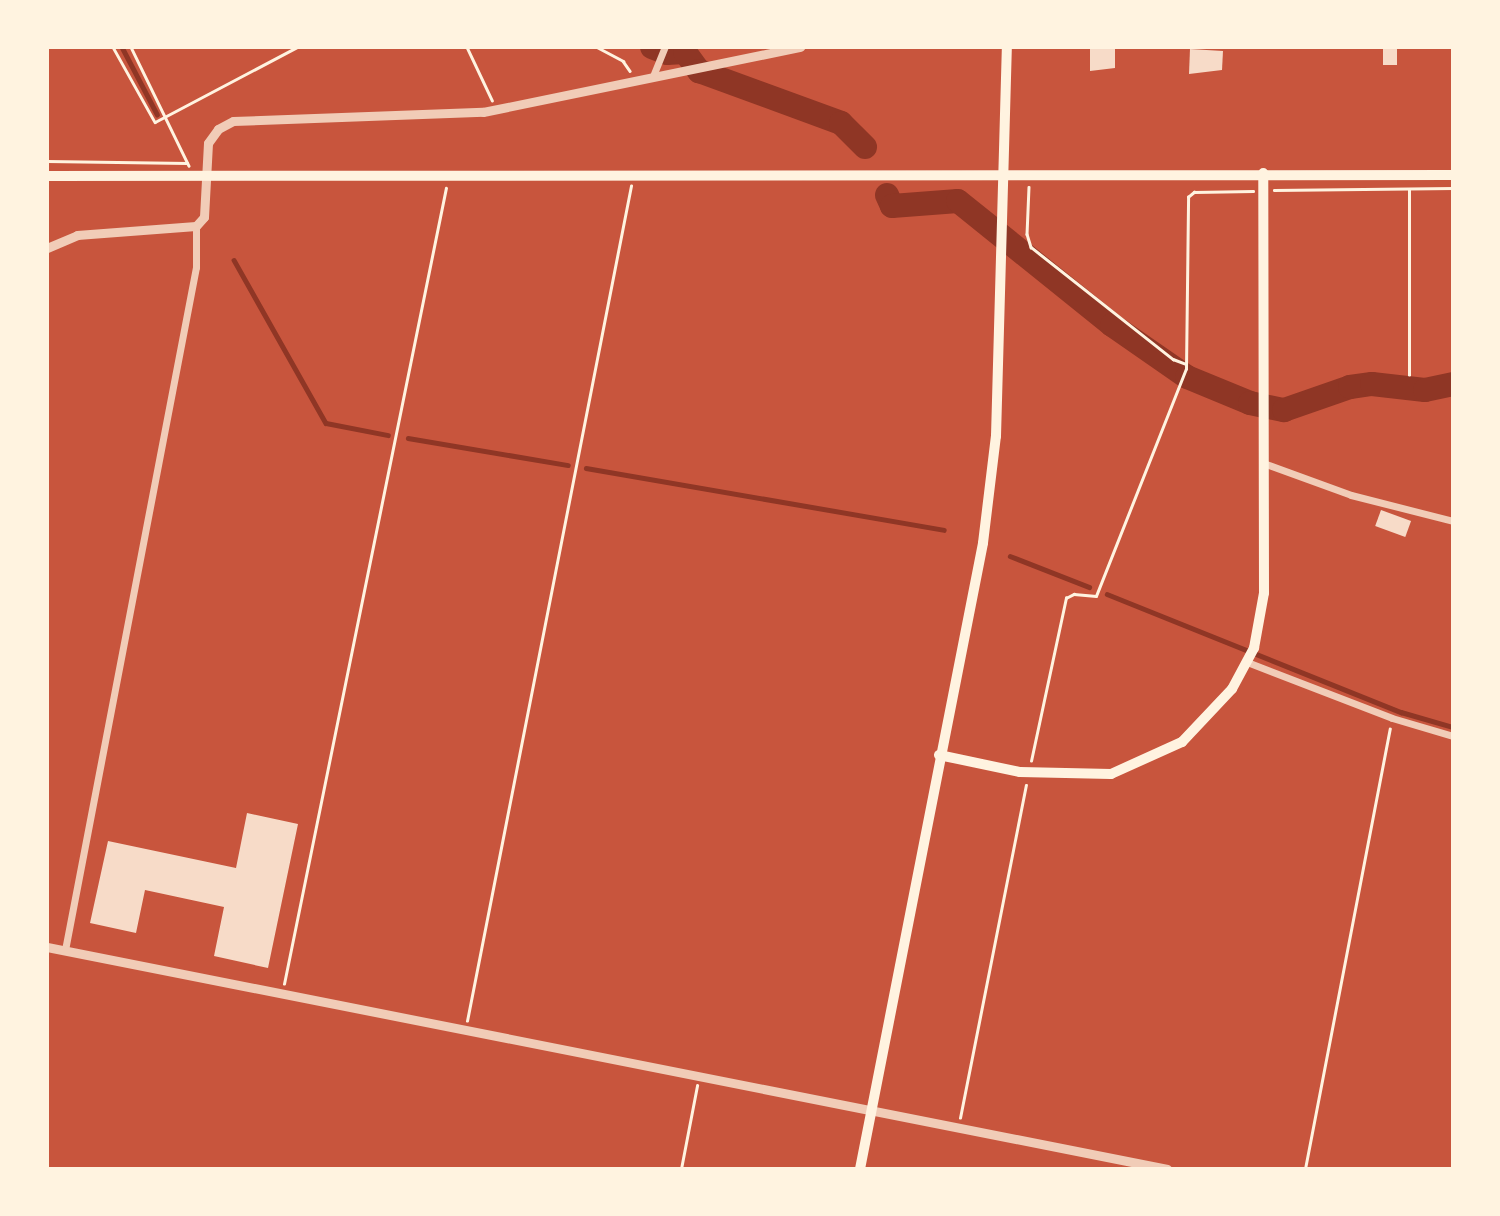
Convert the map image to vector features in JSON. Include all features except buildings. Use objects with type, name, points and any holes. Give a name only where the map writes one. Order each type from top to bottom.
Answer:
[{"type":"main road","points":[[860,1169],[939,755],[983,542],[996,436],[1006,47]]},
{"type":"main road","points":[[47,176],[634,172],[1453,175]]},
{"type":"main road","points":[[939,755],[1028,772],[1111,774],[1182,743],[1232,689],[1248,661],[1254,648],[1264,593],[1266,464],[1263,173]]},
{"type":"street","points":[[653,76],[665,47]]},
{"type":"street","points":[[47,248],[78,235],[196,226],[205,217],[208,142],[218,129],[233,121],[445,116],[495,110],[800,47]]},
{"type":"street","points":[[65,950],[196,267],[196,226]]},
{"type":"street","points":[[1266,464],[1351,495],[1453,521]]},
{"type":"street","points":[[1248,661],[1392,718],[1453,736]]},
{"type":"street","points":[[47,947],[871,1113],[958,1127],[1167,1169]]},
{"type":"path","points":[[113,47],[152,121],[167,116],[297,47]]},
{"type":"path","points":[[131,47],[167,116],[192,176]]},
{"type":"path","points":[[467,47],[495,110]]},
{"type":"path","points":[[597,47],[623,61],[635,80]]},
{"type":"path","points":[[47,162],[188,163]]},
{"type":"path","points":[[465,1031],[634,172]]},
{"type":"path","points":[[1029,173],[1027,234],[1031,247],[1172,359],[1186,366]]},
{"type":"path","points":[[282,994],[449,174]]},
{"type":"path","points":[[1409,188],[1409,375]]},
{"type":"path","points":[[958,1127],[1028,772],[1066,598],[1074,594],[1096,596],[1182,383],[1186,366],[1188,197],[1194,191],[1453,188]]},
{"type":"path","points":[[1305,1169],[1392,718]]},
{"type":"path","points":[[681,1169],[698,1078]]},
{"type":"waterway","points":[[122,47],[157,114]]},
{"type":"waterway","points":[[652,47],[667,53],[685,52],[699,71],[841,123],[865,147]]},
{"type":"waterway","points":[[887,195],[892,206],[958,201],[1112,325],[1187,377],[1250,403],[1284,410],[1350,387],[1372,384],[1425,390],[1453,384]]},
{"type":"waterway","points":[[234,260],[326,423],[388,435]]},
{"type":"waterway","points":[[408,438],[568,465]]},
{"type":"waterway","points":[[586,468],[944,530]]},
{"type":"waterway","points":[[1010,556],[1089,587]]},
{"type":"waterway","points":[[1107,594],[1401,712],[1453,727]]}]
